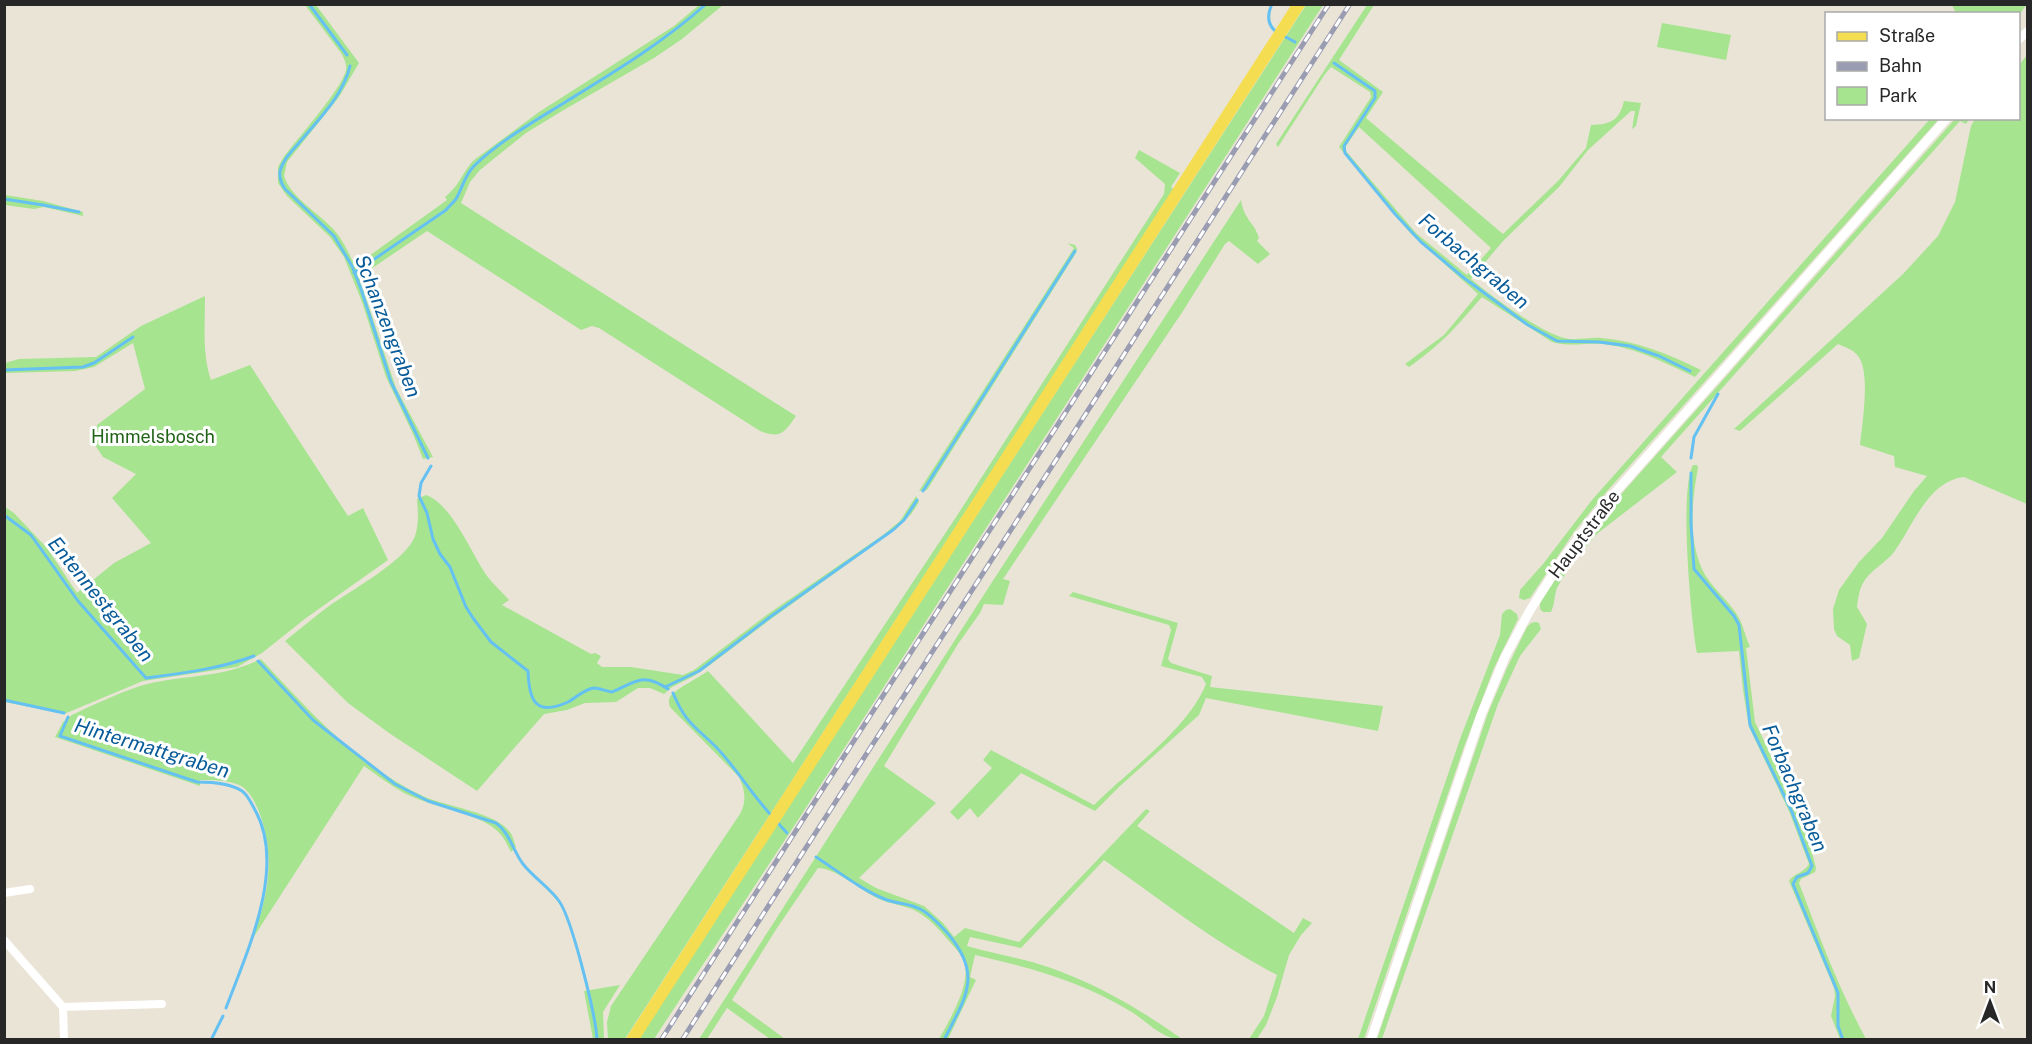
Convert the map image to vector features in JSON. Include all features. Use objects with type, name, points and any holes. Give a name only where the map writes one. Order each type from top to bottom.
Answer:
[{"type":"main road","points":[[632,1040],[1299,4]]},
{"type":"street","name":"Hauptstraße","points":[[1371,1040],[1481,715],[1505,657],[1529,612],[1562,560],[1596,513],[1945,120]]},
{"type":"street","points":[[4,893],[30,889]]},
{"type":"street","points":[[4,940],[63,1007],[64,1040]]},
{"type":"street","points":[[63,1007],[162,1004]]},
{"type":"green space","points":[[2027,4],[2020,14],[1956,12],[1952,5]]},
{"type":"green space","points":[[305,5],[316,5],[359,63],[339,97],[287,162],[284,176],[299,198],[338,234],[355,266],[447,200],[445,197],[474,160],[539,112],[674,26],[699,5],[723,5],[682,39],[654,58],[526,133],[480,170],[470,182],[461,203],[796,416],[788,427],[777,434],[760,431],[599,328],[592,326],[581,330],[427,231],[359,277],[396,388],[433,457],[423,459],[386,377],[362,302],[344,257],[330,237],[287,196],[278,183],[278,167],[283,158],[328,101],[346,70],[346,63],[341,53]]},
{"type":"green space","points":[[1306,5],[1323,5],[800,817],[654,1039],[638,1040]]},
{"type":"green space","points":[[1367,5],[1374,5],[1339,60],[1383,92],[1366,118],[1503,234],[1558,181],[1586,148],[1591,125],[1604,124],[1613,120],[1620,113],[1624,101],[1641,103],[1636,126],[1632,129],[1635,111],[1631,111],[1588,150],[1559,187],[1503,241],[1471,279],[1516,313],[1542,329],[1564,338],[1601,338],[1640,345],[1701,370],[1695,377],[1628,349],[1603,344],[1571,345],[1552,342],[1482,297],[1440,343],[1409,367],[1405,364],[1444,335],[1478,294],[1411,234],[1339,147],[1371,97],[1370,92],[1331,67],[1278,147],[1276,144]],"holes":[[[1359,127],[1491,248],[1467,275],[1416,233],[1346,151],[1346,146]]]},
{"type":"green space","points":[[1662,23],[1731,35],[1726,60],[1657,47]]},
{"type":"green space","points":[[2027,55],[2027,504],[1964,477],[1951,480],[1941,487],[1923,506],[1894,552],[1869,575],[1862,585],[1857,607],[1867,624],[1859,658],[1852,661],[1850,645],[1837,636],[1834,629],[1833,609],[1839,590],[1859,562],[1882,538],[1927,476],[1895,467],[1894,456],[1860,445],[1865,399],[1862,364],[1854,352],[1838,344],[1740,431],[1734,429],[1903,274],[1938,236],[1955,202],[1971,126],[1974,120],[2020,120],[2020,64]]},
{"type":"green space","points":[[1929,120],[1938,120],[1608,490],[1574,532],[1530,598],[1524,600],[1519,598],[1520,590],[1592,500]]},
{"type":"green space","points":[[1954,120],[1968,120],[1966,124],[1960,121],[1661,457],[1677,472],[1598,533],[1561,581],[1551,612],[1543,612],[1540,609],[1540,603],[1576,548],[1600,518]]},
{"type":"green space","points":[[1139,150],[1180,173],[1171,187],[1174,189],[625,1039],[608,1040],[607,1022],[611,1006],[744,805],[744,791],[739,777],[670,707],[670,697],[708,671],[793,763],[958,514],[1164,194],[1165,184],[1135,158]]},
{"type":"green space","points":[[5,195],[43,201],[83,212],[83,216],[44,207],[34,209],[5,205]]},
{"type":"green space","points":[[1241,200],[1259,238],[1257,241],[1270,254],[1258,264],[1229,241],[1225,244],[1183,311],[1003,579],[1010,581],[1003,605],[984,604],[884,766],[936,803],[859,878],[876,888],[924,906],[943,923],[954,937],[965,928],[1019,942],[1146,809],[1150,811],[1137,826],[1294,933],[1303,918],[1312,923],[1301,935],[1289,955],[1277,997],[1266,1025],[1257,1039],[1249,1039],[1264,1016],[1277,975],[1210,935],[1104,860],[1021,948],[970,937],[967,946],[1038,964],[1084,981],[1150,1017],[1182,1039],[1161,1033],[1130,1011],[1093,991],[1035,971],[975,955],[970,977],[976,980],[948,1039],[939,1039],[958,1002],[965,980],[964,962],[959,953],[936,927],[919,913],[879,899],[833,872],[818,868],[732,1000],[785,1039],[770,1039],[727,1008],[707,1039],[699,1039],[994,579]]},
{"type":"green space","points":[[1067,243],[1075,245],[1076,253],[927,490],[919,491],[1074,248]]},
{"type":"green space","name":"Himmelsbosch","points":[[205,296],[205,349],[211,380],[250,365],[348,516],[363,508],[388,560],[306,618],[262,653],[237,667],[143,681],[64,714],[5,702],[5,507],[14,513],[47,548],[77,593],[114,563],[151,543],[112,498],[136,474],[103,457],[93,442],[97,425],[145,389],[133,343],[94,367],[75,371],[5,373],[5,363],[19,359],[96,357],[141,326]]},
{"type":"green space","points":[[1693,465],[1697,465],[1698,468],[1692,518],[1698,557],[1709,581],[1738,617],[1750,647],[1746,648],[1755,722],[1806,829],[1816,868],[1815,872],[1801,879],[1799,883],[1838,982],[1866,1039],[1840,1039],[1831,1016],[1835,996],[1834,988],[1789,881],[1809,864],[1789,811],[1749,727],[1739,651],[1697,653],[1689,586],[1687,527],[1689,479]]},
{"type":"green space","points":[[426,495],[444,508],[453,519],[487,576],[509,600],[502,605],[591,654],[601,656],[597,663],[602,667],[631,667],[683,675],[694,670],[768,614],[883,535],[900,521],[916,496],[919,502],[912,513],[896,529],[710,665],[664,694],[650,688],[638,688],[616,702],[585,703],[567,710],[544,714],[477,791],[348,703],[285,641],[329,606],[390,565],[401,555],[415,536],[418,518],[417,499]]},
{"type":"green space","points":[[1073,592],[1178,623],[1168,659],[1171,663],[1212,676],[1210,687],[1383,706],[1378,731],[1206,698],[1199,715],[1095,811],[1021,773],[978,818],[970,808],[958,820],[950,812],[992,768],[983,760],[991,750],[1094,805],[1172,733],[1186,717],[1206,684],[1202,677],[1161,666],[1171,630],[1169,625],[1069,596]]},
{"type":"green space","points":[[1510,609],[1517,614],[1518,619],[1494,668],[1464,747],[1364,1039],[1358,1039],[1460,739],[1500,635],[1502,614]]},
{"type":"green space","points":[[1536,622],[1539,623],[1541,629],[1520,656],[1498,704],[1382,1039],[1377,1039],[1488,713],[1527,627]]},
{"type":"green space","points":[[261,659],[317,718],[378,770],[425,797],[493,819],[510,833],[516,847],[511,852],[505,840],[487,823],[414,798],[364,766],[253,938],[263,907],[269,863],[261,817],[248,792],[237,784],[221,781],[200,780],[200,786],[55,737],[63,722],[72,715],[131,689],[155,682],[215,674]]},
{"type":"green space","points":[[620,985],[603,1012],[604,1039],[593,1039],[584,991]]},
{"type":"waterway","name":"Schanzengraben","points":[[309,4],[347,55]]},
{"type":"waterway","points":[[354,273],[446,210],[456,199],[473,167],[494,149],[638,56],[706,4]]},
{"type":"waterway","name":"Forbachgraben","points":[[1272,4],[1269,20],[1278,33]]},
{"type":"waterway","name":"Forbachgraben","points":[[1284,36],[1295,42]]},
{"type":"waterway","name":"Forbachgraben","points":[[1334,63],[1375,91],[1375,98],[1344,146],[1345,153],[1421,242],[1464,278],[1528,325],[1557,341],[1599,342],[1630,346],[1659,356],[1690,371]]},
{"type":"waterway","name":"Schanzengraben","points":[[350,66],[336,98],[285,160],[280,171],[280,178],[285,189],[334,236],[352,266],[391,382],[428,458]]},
{"type":"waterway","points":[[4,199],[79,212]]},
{"type":"waterway","points":[[923,491],[1075,251]]},
{"type":"waterway","points":[[4,370],[83,367],[94,363],[133,337]]},
{"type":"waterway","name":"Forbachgraben","points":[[1691,458],[1694,437],[1718,394]]},
{"type":"waterway","name":"Schanzengraben","points":[[431,466],[421,483],[419,496],[427,513],[433,539],[440,554],[450,567],[466,607],[473,618],[491,642],[528,671],[530,690],[536,703],[548,708],[557,706],[590,689],[596,688],[612,692],[639,680],[652,681],[668,689]]},
{"type":"waterway","name":"Forbachgraben","points":[[1691,473],[1694,569],[1739,625],[1750,725],[1792,812],[1812,866],[1808,873],[1797,877],[1793,884],[1838,993],[1838,1026],[1843,1040]]},
{"type":"waterway","points":[[665,687],[699,671],[770,617],[893,530],[904,520],[917,500]]},
{"type":"waterway","name":"Entennestgraben","points":[[4,515],[31,535],[78,601],[146,678],[214,667],[254,656]]},
{"type":"waterway","name":"Entennestgraben","points":[[258,661],[313,720],[395,784],[428,801],[496,823],[501,827],[523,864],[555,896],[564,911],[582,968],[597,1040]]},
{"type":"waterway","name":"Schanzengraben","points":[[673,693],[687,718],[724,756],[770,814]]},
{"type":"waterway","name":"Hintermattgraben","points":[[4,700],[64,713]]},
{"type":"waterway","name":"Hintermattgraben","points":[[68,717],[60,736],[197,782],[232,786],[244,793],[251,802],[264,833],[267,857],[265,883],[253,936],[226,1008]]},
{"type":"waterway","name":"Schanzengraben","points":[[778,823],[787,833]]},
{"type":"waterway","name":"Schanzengraben","points":[[816,857],[877,896],[922,910],[949,935],[966,963],[968,975],[964,999],[944,1040]]},
{"type":"waterway","name":"Hintermattgraben","points":[[211,1040],[223,1016]]},
{"type":"railway","points":[[661,1040],[1329,4]]},
{"type":"railway","points":[[682,1040],[1350,4]]}]
